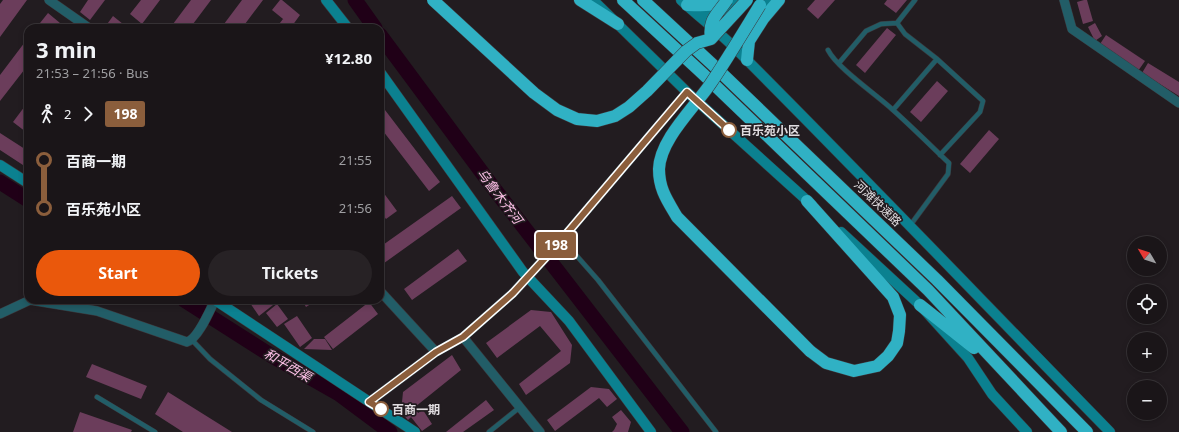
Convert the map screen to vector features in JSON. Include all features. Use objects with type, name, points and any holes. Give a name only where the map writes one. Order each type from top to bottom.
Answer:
[{"type":"highway","points":[[433,0],[534,93],[557,110],[577,119],[597,121],[615,116],[629,107],[647,91],[686,51],[697,43],[711,39],[747,0]]},
{"type":"highway","points":[[580,0],[618,24]]},
{"type":"highway","points":[[623,0],[703,74],[928,290],[1061,432]]},
{"type":"highway","name":"河滩快速路","points":[[643,0],[931,274],[1087,432]]},
{"type":"highway","points":[[711,39],[710,28],[714,18],[726,0]]},
{"type":"highway","points":[[684,2],[707,5],[726,0]]},
{"type":"highway","points":[[764,0],[710,85],[673,134],[663,151],[659,168],[662,191],[676,217],[810,351],[826,363],[854,371],[877,366],[888,356],[896,343],[899,331],[900,315],[893,297],[807,201]]},
{"type":"highway","points":[[744,57],[749,41],[763,19],[779,0]]},
{"type":"highway","points":[[920,305],[1003,370]]},
{"type":"street","points":[[49,0],[83,24]]},
{"type":"street","points":[[326,0],[345,24]]},
{"type":"street","points":[[593,0],[687,92],[920,305],[968,358],[992,394],[1027,432]]},
{"type":"street","points":[[684,2],[707,13],[723,11],[742,0]]},
{"type":"street","points":[[744,57],[743,38],[759,13],[770,0]]},
{"type":"street","points":[[1064,0],[1072,29],[1179,103]]},
{"type":"street","points":[[684,2],[744,57],[1110,432]]},
{"type":"street","points":[[384,78],[523,272],[531,274],[569,321],[651,432]]},
{"type":"street","points":[[369,402],[436,352],[463,337],[513,293],[557,245],[687,92]]},
{"type":"street","points":[[0,165],[24,180]]},
{"type":"street","points":[[384,295],[436,352]]},
{"type":"street","points":[[0,314],[24,303]]},
{"type":"street","points":[[54,304],[97,311],[187,342],[194,338],[213,304]]},
{"type":"street","points":[[221,304],[415,432]]},
{"type":"street","points":[[463,337],[540,432]]},
{"type":"lane","points":[[839,63],[866,31],[881,24],[897,23],[915,0]]},
{"type":"lane","points":[[897,23],[905,34],[983,101],[980,112],[940,155]]},
{"type":"lane","points":[[828,50],[831,56],[893,110],[949,163],[948,174],[909,227]]},
{"type":"lane","points":[[893,110],[937,60]]},
{"type":"lane","points":[[568,246],[598,280],[716,432]]},
{"type":"lane","points":[[194,338],[210,359],[261,400],[312,432]]},
{"type":"lane","points":[[97,397],[155,432]]},
{"type":"lane","points":[[488,432],[520,408]]},
{"type":"building","points":[[3,0],[27,0],[0,37],[0,4]]},
{"type":"building","points":[[88,0],[105,0],[90,20],[80,12]]},
{"type":"building","points":[[141,0],[160,0],[142,24],[130,14]]},
{"type":"building","points":[[191,0],[211,0],[193,24],[173,24]]},
{"type":"building","points":[[242,0],[263,0],[245,24],[224,24]]},
{"type":"building","points":[[280,0],[282,0],[300,15],[293,24],[279,24],[283,19],[288,23],[272,10]]},
{"type":"building","points":[[815,0],[835,0],[818,19],[807,9]]},
{"type":"building","points":[[887,0],[907,0],[896,13],[884,4]]},
{"type":"building","points":[[1087,0],[1093,21],[1083,24],[1077,2]]},
{"type":"building","points":[[48,13],[60,23],[59,24],[39,24]]},
{"type":"building","points":[[113,16],[123,24],[107,24]]},
{"type":"building","points":[[1095,23],[1102,36],[1095,41],[1088,27]]},
{"type":"building","points":[[887,28],[896,35],[865,73],[856,65]]},
{"type":"building","points":[[1106,35],[1145,61],[1138,71],[1100,44]]},
{"type":"building","points":[[24,43],[24,70],[0,101],[0,75]]},
{"type":"building","points":[[1148,63],[1179,82],[1179,96],[1142,73]]},
{"type":"building","points":[[937,81],[948,91],[921,122],[910,112]]},
{"type":"building","points":[[24,107],[24,130],[13,122]]},
{"type":"building","points":[[384,111],[440,182],[429,191],[384,132]]},
{"type":"building","points":[[989,130],[999,139],[970,173],[960,164]]},
{"type":"building","points":[[0,133],[24,148],[24,166],[0,150]]},
{"type":"building","points":[[384,193],[397,211],[386,219],[384,216]]},
{"type":"building","points":[[452,196],[461,208],[384,263],[384,244]]},
{"type":"building","points":[[458,249],[467,261],[412,300],[404,289]]},
{"type":"building","points":[[251,304],[272,304],[273,305],[259,316]]},
{"type":"building","points":[[277,304],[288,319],[277,327],[266,313]]},
{"type":"building","points":[[366,304],[370,304],[378,314],[333,349],[324,337]]},
{"type":"building","points":[[531,310],[551,312],[572,345],[570,363],[526,395],[519,384],[561,351],[540,326],[497,358],[486,343]]},
{"type":"building","points":[[297,316],[312,338],[300,347],[284,324]]},
{"type":"building","points":[[314,339],[325,339],[332,350],[304,349]]},
{"type":"building","points":[[452,355],[461,370],[415,407],[418,413],[423,410],[432,424],[422,431],[411,417],[408,420],[401,412],[403,392]]},
{"type":"building","points":[[92,364],[147,386],[141,399],[86,377]]},
{"type":"building","points":[[591,387],[609,389],[617,399],[607,407],[599,398],[555,431],[547,420]]},
{"type":"building","points":[[168,392],[232,432],[183,432],[155,414]]},
{"type":"building","points":[[486,400],[494,410],[463,432],[446,432]]},
{"type":"building","points":[[621,410],[631,422],[628,432],[612,432],[617,424],[612,417]]},
{"type":"building","points":[[80,412],[132,430],[131,432],[73,432]]},
{"type":"waterway","name":"乌鲁木齐河","points":[[355,0],[372,24]]},
{"type":"waterway","name":"乌鲁木齐河","points":[[384,40],[492,186],[682,432]]},
{"type":"waterway","name":"和平西渠","points":[[0,182],[24,197]]},
{"type":"waterway","name":"和平西渠","points":[[190,304],[272,356],[339,394],[390,432]]},
{"type":"bus line","name":"198","points":[[381,409],[369,402],[436,352],[463,337],[513,293],[557,245],[687,92],[729,130]]},
{"type":"place","name":"百乐苑小区","points":[[729,130]]},
{"type":"place","name":"百商一期","points":[[381,409]]}]
